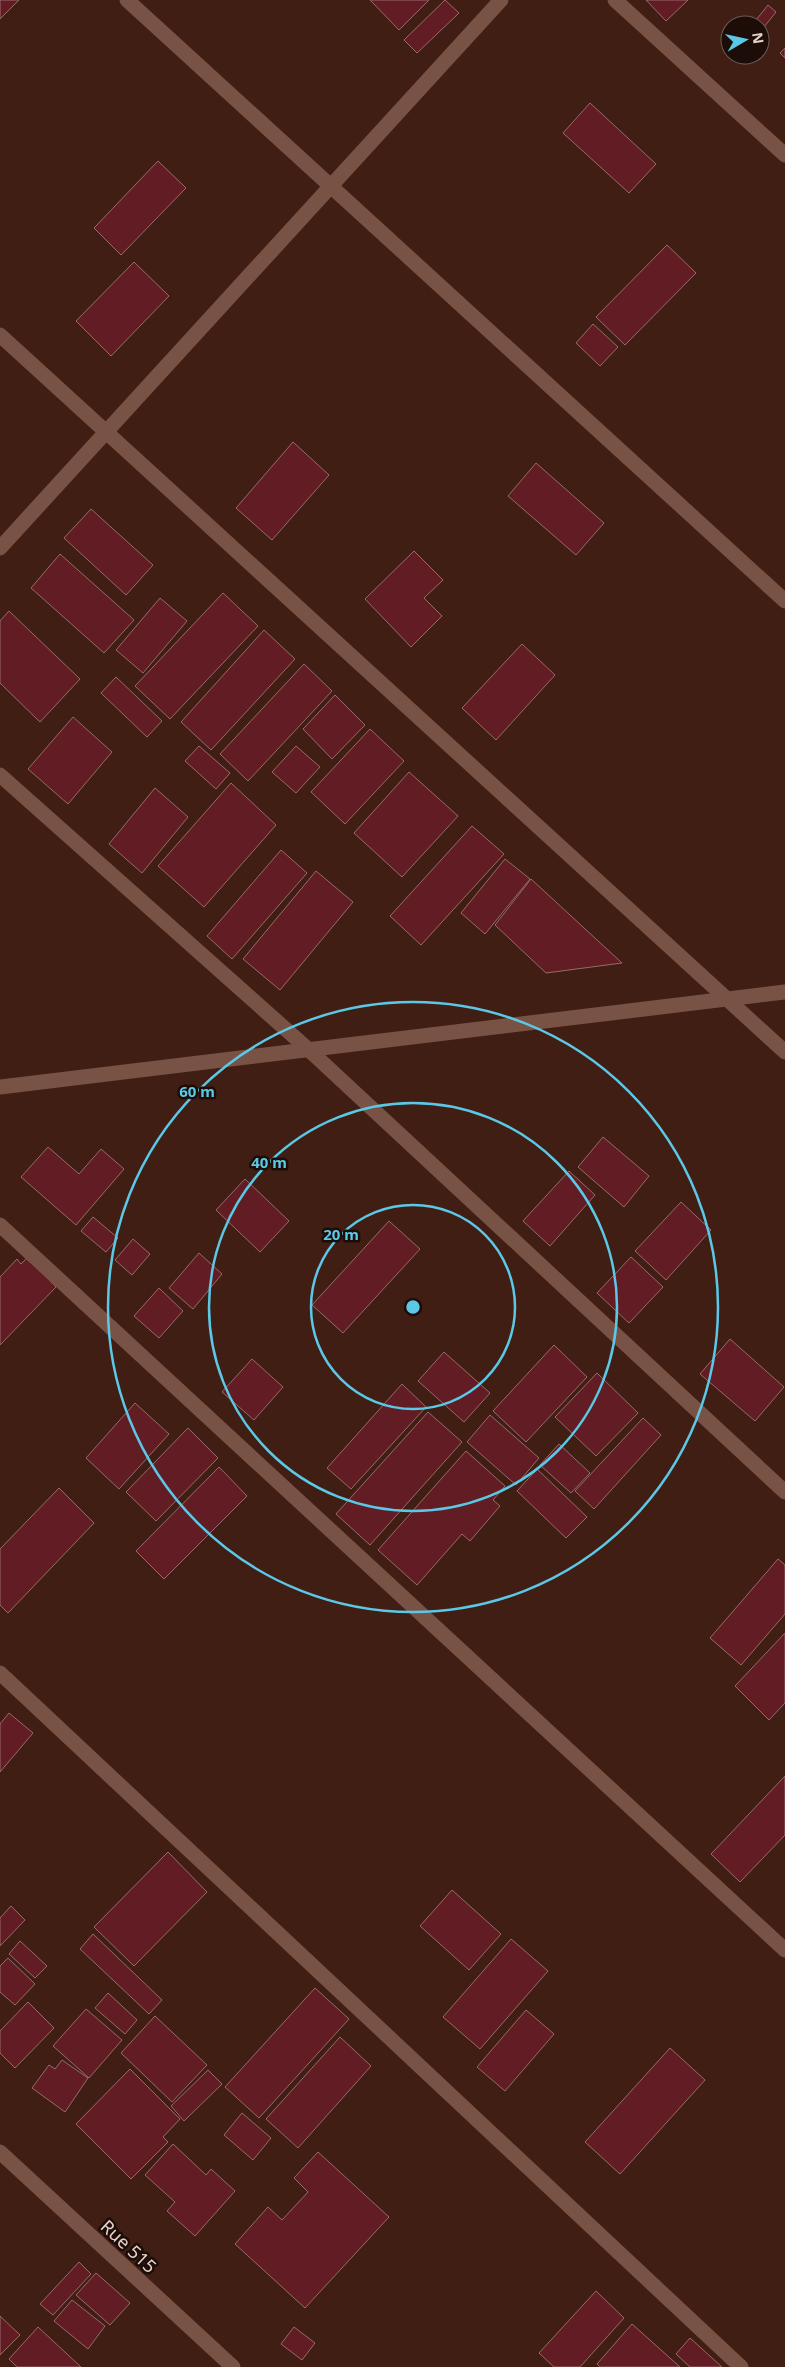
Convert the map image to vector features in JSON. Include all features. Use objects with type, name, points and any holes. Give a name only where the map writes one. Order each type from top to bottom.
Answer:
[{"type":"street","points":[[127,0],[785,601]]},
{"type":"street","points":[[0,548],[501,0]]},
{"type":"street","points":[[615,0],[785,155]]},
{"type":"street","points":[[0,335],[785,1052]]},
{"type":"street","points":[[0,775],[309,1050],[785,1492]]},
{"type":"street","points":[[0,1087],[785,992]]},
{"type":"street","points":[[0,1225],[785,1950]]},
{"type":"street","points":[[0,1673],[741,2367]]},
{"type":"street","name":"Rue 515","points":[[0,2152],[233,2367]]},
{"type":"building","points":[[0,0],[19,0],[0,19]]},
{"type":"building","points":[[370,0],[429,0],[399,30]]},
{"type":"building","points":[[445,0],[459,13],[417,53],[404,40]]},
{"type":"building","points":[[646,0],[688,0],[666,21]]},
{"type":"building","points":[[768,5],[776,12],[770,20],[770,15],[760,15]]},
{"type":"building","points":[[785,48],[785,58],[780,53]]},
{"type":"building","points":[[590,103],[656,164],[629,193],[563,133]]},
{"type":"building","points":[[158,161],[186,188],[121,255],[94,228]]},
{"type":"building","points":[[667,245],[696,273],[625,345],[596,317]]},
{"type":"building","points":[[134,262],[169,296],[111,356],[76,321]]},
{"type":"building","points":[[593,324],[618,347],[600,366],[576,343]]},
{"type":"building","points":[[293,442],[329,475],[272,540],[236,508]]},
{"type":"building","points":[[536,463],[604,523],[576,555],[508,496]]},
{"type":"building","points":[[91,509],[153,565],[126,595],[64,538]]},
{"type":"building","points":[[414,551],[443,580],[424,598],[442,616],[411,647],[365,599]]},
{"type":"building","points":[[60,554],[134,620],[104,653],[31,588]]},
{"type":"building","points":[[223,593],[258,626],[170,719],[135,686]]},
{"type":"building","points":[[160,598],[187,621],[143,673],[116,650]]},
{"type":"building","points":[[9,611],[80,679],[40,722],[0,683],[0,621]]},
{"type":"building","points":[[264,630],[295,659],[211,750],[181,722]]},
{"type":"building","points":[[522,644],[555,675],[496,740],[462,708]]},
{"type":"building","points":[[304,664],[332,691],[248,781],[220,754]]},
{"type":"building","points":[[116,677],[162,721],[147,737],[101,693]]},
{"type":"building","points":[[335,695],[365,725],[332,759],[303,729]]},
{"type":"building","points":[[73,717],[112,752],[68,804],[28,769]]},
{"type":"building","points":[[370,729],[404,761],[345,824],[311,792]]},
{"type":"building","points":[[199,746],[230,773],[216,789],[185,761]]},
{"type":"building","points":[[296,746],[320,767],[296,793],[272,772]]},
{"type":"building","points":[[409,772],[458,816],[402,877],[354,833]]},
{"type":"building","points":[[231,783],[276,825],[204,907],[158,866]]},
{"type":"building","points":[[155,788],[188,817],[142,873],[109,844]]},
{"type":"building","points":[[472,826],[504,854],[421,945],[390,916]]},
{"type":"building","points":[[281,850],[307,873],[232,959],[207,936]]},
{"type":"building","points":[[505,859],[530,879],[485,934],[461,913]]},
{"type":"building","points":[[316,871],[353,902],[280,990],[243,959]]},
{"type":"building","points":[[531,879],[622,963],[546,973],[495,925]]},
{"type":"building","points":[[603,1137],[649,1176],[624,1207],[578,1167]]},
{"type":"building","points":[[48,1147],[79,1174],[101,1149],[124,1169],[76,1225],[21,1177]]},
{"type":"building","points":[[569,1171],[595,1195],[550,1246],[523,1221]]},
{"type":"building","points":[[245,1179],[289,1221],[260,1252],[216,1210]]},
{"type":"building","points":[[681,1202],[711,1230],[666,1280],[635,1251]]},
{"type":"building","points":[[93,1217],[118,1238],[106,1252],[81,1231]]},
{"type":"building","points":[[389,1221],[420,1249],[343,1333],[312,1305]]},
{"type":"building","points":[[133,1239],[150,1254],[132,1275],[115,1260]]},
{"type":"building","points":[[199,1253],[222,1274],[193,1309],[169,1288]]},
{"type":"building","points":[[631,1257],[663,1287],[629,1323],[597,1293]]},
{"type":"building","points":[[27,1258],[56,1287],[0,1345],[0,1277],[17,1259],[21,1264]]},
{"type":"building","points":[[159,1288],[183,1311],[159,1338],[134,1316]]},
{"type":"building","points":[[730,1339],[784,1387],[755,1421],[700,1374]]},
{"type":"building","points":[[554,1345],[587,1377],[526,1442],[493,1411]]},
{"type":"building","points":[[444,1352],[490,1393],[464,1422],[418,1381]]},
{"type":"building","points":[[252,1359],[283,1387],[254,1420],[222,1392]]},
{"type":"building","points":[[597,1373],[638,1413],[596,1456],[555,1417]]},
{"type":"building","points":[[402,1384],[426,1407],[351,1489],[327,1468]]},
{"type":"building","points":[[135,1403],[169,1434],[119,1489],[86,1458]]},
{"type":"building","points":[[428,1412],[462,1442],[370,1545],[336,1514]]},
{"type":"building","points":[[490,1415],[539,1458],[516,1485],[467,1442]]},
{"type":"building","points":[[643,1418],[661,1435],[594,1509],[575,1491]]},
{"type":"building","points":[[188,1428],[218,1458],[156,1521],[126,1492]]},
{"type":"building","points":[[559,1444],[590,1473],[571,1493],[540,1465]]},
{"type":"building","points":[[466,1451],[505,1486],[493,1500],[500,1506],[470,1541],[462,1534],[417,1585],[378,1550]]},
{"type":"building","points":[[219,1467],[247,1496],[164,1579],[136,1551]]},
{"type":"building","points":[[537,1469],[587,1517],[566,1538],[517,1491]]},
{"type":"building","points":[[59,1488],[94,1523],[8,1613],[0,1605],[0,1549]]},
{"type":"building","points":[[778,1559],[785,1565],[785,1614],[741,1665],[710,1638]]},
{"type":"building","points":[[785,1633],[785,1703],[769,1720],[735,1686]]},
{"type":"building","points":[[9,1713],[33,1733],[0,1772],[0,1724]]},
{"type":"building","points":[[785,1776],[785,1835],[740,1882],[711,1854]]},
{"type":"building","points":[[168,1852],[207,1892],[134,1966],[94,1927]]},
{"type":"building","points":[[452,1890],[501,1934],[469,1970],[420,1926]]},
{"type":"building","points":[[11,1906],[25,1920],[0,1946],[0,1918]]},
{"type":"building","points":[[93,1934],[162,2000],[149,2014],[80,1949]]},
{"type":"building","points":[[511,1939],[548,1971],[480,2049],[443,2017]]},
{"type":"building","points":[[20,1941],[47,1966],[35,1978],[9,1954]]},
{"type":"building","points":[[8,1958],[35,1984],[15,2005],[0,1992],[0,1966]]},
{"type":"building","points":[[315,1988],[349,2019],[259,2118],[225,2087]]},
{"type":"building","points":[[108,1993],[137,2020],[125,2034],[95,2008]]},
{"type":"building","points":[[28,2002],[54,2028],[15,2068],[0,2053],[0,2031]]},
{"type":"building","points":[[86,2009],[122,2040],[89,2078],[53,2046]]},
{"type":"building","points":[[526,2010],[554,2034],[505,2091],[477,2067]]},
{"type":"building","points":[[155,2016],[207,2065],[172,2102],[121,2053]]},
{"type":"building","points":[[340,2037],[371,2066],[298,2148],[266,2119]]},
{"type":"building","points":[[670,2048],[705,2080],[620,2174],[585,2142]]},
{"type":"building","points":[[62,2060],[88,2078],[65,2112],[32,2088],[49,2065],[55,2069]]},
{"type":"building","points":[[130,2069],[180,2119],[163,2137],[168,2142],[131,2179],[76,2124]]},
{"type":"building","points":[[208,2070],[222,2084],[184,2121],[171,2106]]},
{"type":"building","points":[[242,2113],[271,2138],[253,2160],[224,2135]]},
{"type":"building","points":[[173,2144],[206,2175],[211,2169],[235,2191],[195,2236],[167,2211],[175,2202],[145,2175]]},
{"type":"building","points":[[318,2152],[389,2217],[305,2308],[235,2244],[268,2207],[282,2220],[308,2192],[294,2178]]},
{"type":"building","points":[[79,2262],[91,2274],[53,2315],[40,2304]]},
{"type":"building","points":[[96,2273],[130,2303],[110,2325],[76,2295]]},
{"type":"building","points":[[596,2291],[624,2318],[580,2367],[554,2367],[539,2353]]},
{"type":"building","points":[[72,2300],[105,2326],[88,2349],[54,2321]]},
{"type":"building","points":[[0,2316],[20,2335],[0,2355]]},
{"type":"building","points":[[632,2324],[680,2367],[600,2367],[597,2364]]},
{"type":"building","points":[[38,2327],[81,2367],[17,2367],[9,2359]]},
{"type":"building","points":[[294,2327],[315,2343],[302,2360],[281,2344]]},
{"type":"building","points":[[690,2338],[722,2367],[690,2367],[676,2354]]}]
